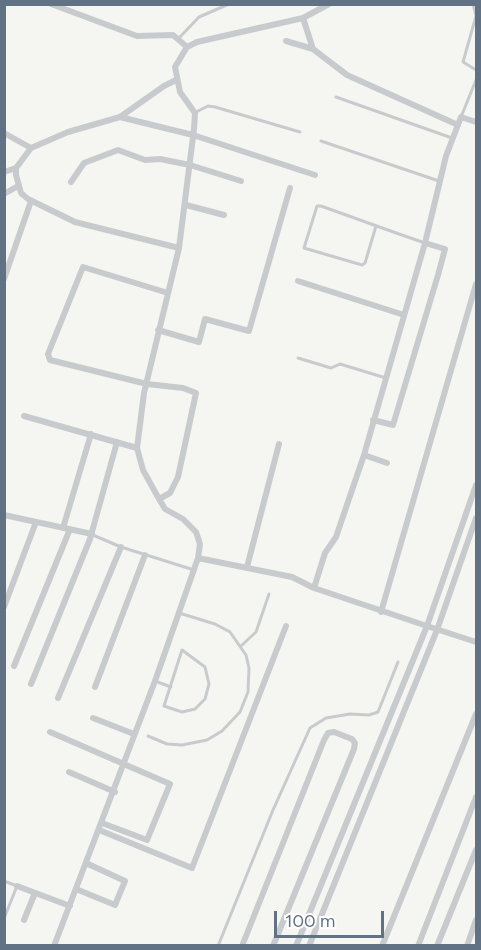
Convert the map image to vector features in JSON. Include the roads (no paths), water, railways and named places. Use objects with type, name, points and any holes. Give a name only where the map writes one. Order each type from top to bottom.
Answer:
[{"type":"street","points":[[51,4],[138,36],[164,33],[180,38],[187,47]]},
{"type":"street","points":[[54,945],[126,763],[134,734],[194,570],[200,544],[196,532],[183,519],[165,509],[159,500],[143,470],[136,447],[158,330],[179,248],[186,205],[195,113],[180,92],[175,67],[178,57],[187,47],[197,42],[303,18],[328,4]]},
{"type":"street","points":[[303,18],[313,49]]},
{"type":"street","points":[[286,41],[313,49],[347,75],[458,125]]},
{"type":"street","points":[[4,172],[16,168],[31,148],[68,132],[120,117],[176,80]]},
{"type":"street","points":[[120,117],[193,135],[315,175]]},
{"type":"street","points":[[314,588],[325,554],[336,537],[364,455],[425,243],[439,181],[452,138],[461,117],[477,122]]},
{"type":"street","points":[[4,133],[31,148]]},
{"type":"street","points":[[71,182],[84,163],[114,150],[145,160],[160,159],[190,165],[241,181]]},
{"type":"street","points":[[16,168],[21,194],[31,201],[88,227],[179,248]]},
{"type":"street","points":[[4,194],[18,186]]},
{"type":"street","points":[[158,330],[199,342],[205,319],[249,331],[290,188]]},
{"type":"street","points":[[4,279],[31,201]]},
{"type":"street","points":[[186,205],[224,215]]},
{"type":"street","points":[[373,420],[393,425],[438,275],[445,249],[425,243]]},
{"type":"street","points":[[159,500],[170,494],[178,477],[196,393],[183,388],[147,384],[50,360],[48,354],[83,267],[168,293]]},
{"type":"street","points":[[298,281],[404,315]]},
{"type":"street","points":[[381,612],[473,308],[477,284]]},
{"type":"street","points":[[24,416],[136,447]]},
{"type":"street","points":[[14,666],[67,528],[91,434]]},
{"type":"street","points":[[31,684],[92,534],[117,442]]},
{"type":"street","points":[[247,567],[279,444]]},
{"type":"street","points":[[364,455],[387,463]]},
{"type":"street","points":[[296,945],[427,626],[477,485]]},
{"type":"street","points":[[4,515],[92,534]]},
{"type":"street","points":[[309,945],[437,630],[477,518]]},
{"type":"street","points":[[5,603],[36,522]]},
{"type":"street","points":[[58,698],[121,547]]},
{"type":"street","points":[[96,687],[145,555]]},
{"type":"street","points":[[198,558],[292,577],[314,588],[381,612],[477,642]]},
{"type":"street","points":[[99,830],[192,868],[286,627]]},
{"type":"street","points":[[382,945],[477,714]]},
{"type":"street","points":[[93,718],[134,734]]},
{"type":"street","points":[[50,732],[170,784],[147,840],[102,823]]},
{"type":"street","points":[[242,945],[324,740],[328,733],[334,732],[352,739],[355,743],[354,749],[273,945]]},
{"type":"street","points":[[69,772],[115,792]]},
{"type":"street","points":[[418,945],[477,797]]},
{"type":"street","points":[[437,945],[477,850]]},
{"type":"street","points":[[76,889],[115,906],[125,881],[86,863]]},
{"type":"street","points":[[17,886],[69,906]]},
{"type":"street","points":[[24,920],[35,893]]},
{"type":"street","points":[[467,945],[477,920]]},
{"type":"lane","points":[[474,4],[476,16],[463,62],[477,70]]},
{"type":"lane","points":[[180,38],[199,17],[225,5]]},
{"type":"lane","points":[[461,117],[477,81]]},
{"type":"lane","points":[[336,97],[452,138]]},
{"type":"lane","points":[[195,113],[201,108],[215,106],[300,132]]},
{"type":"lane","points":[[321,141],[439,181]]},
{"type":"lane","points":[[376,226],[365,263],[362,266],[304,248],[317,206],[376,226],[425,243]]},
{"type":"lane","points":[[298,358],[331,368],[340,364],[387,379]]},
{"type":"lane","points":[[92,534],[121,547],[194,570]]},
{"type":"lane","points":[[241,646],[256,632],[269,594]]},
{"type":"lane","points":[[148,736],[166,744],[182,745],[207,740],[222,731],[240,712],[248,692],[249,668],[241,646],[230,632],[215,624],[179,613]]},
{"type":"lane","points":[[182,650],[206,668],[209,684],[205,699],[195,709],[182,712],[164,706],[171,687],[182,650]]},
{"type":"lane","points":[[218,945],[273,810],[310,728],[326,718],[350,714],[369,715],[378,712],[398,662]]},
{"type":"lane","points":[[155,681],[171,687]]},
{"type":"lane","points":[[4,881],[17,886],[5,915]]}]
